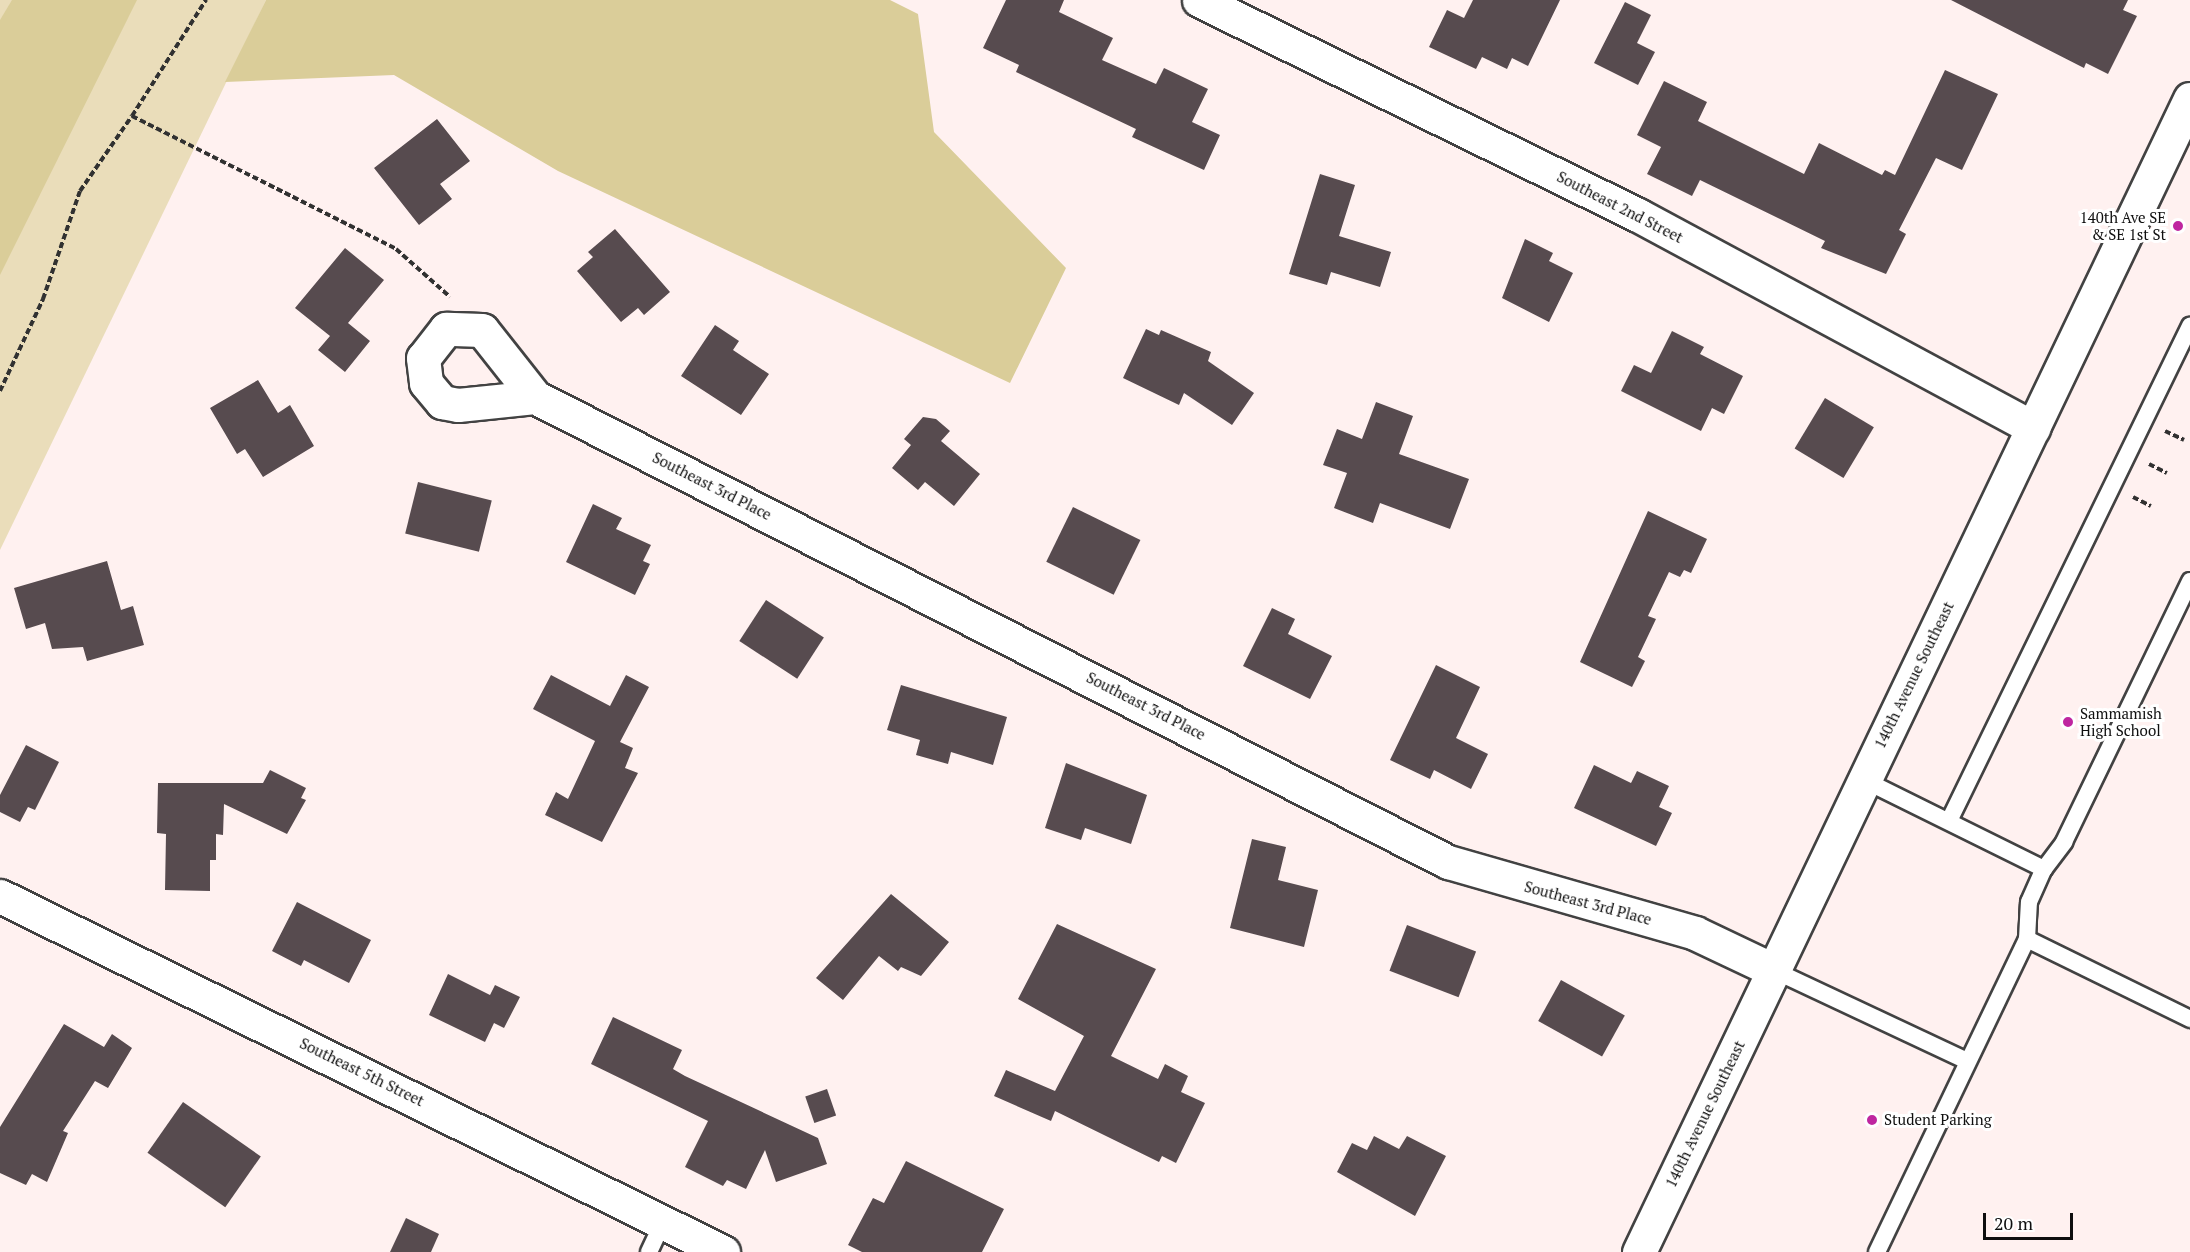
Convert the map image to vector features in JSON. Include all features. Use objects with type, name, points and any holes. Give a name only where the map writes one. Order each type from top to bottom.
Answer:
[{"type":"street","name":"Southeast 2nd Street","points":[[1199,0],[1638,215],[2033,428]]},
{"type":"street","name":"140th Avenue Southeast","points":[[1645,1250],[1773,970],[2190,99]]},
{"type":"street","name":"Southeast 3rd Place","points":[[536,397],[1448,862],[1695,933],[1773,970]]},
{"type":"street","name":"Southeast 5th Street","points":[[0,896],[723,1252]]},
{"type":"lane","points":[[1949,821],[2190,326]]},
{"type":"lane","points":[[1876,1252],[2027,939],[2029,902],[2044,869],[2064,842],[2190,581]]},
{"type":"lane","points":[[1864,780],[2044,869]]},
{"type":"lane","points":[[2027,939],[2190,1019]]},
{"type":"lane","points":[[1773,970],[1967,1061]]},
{"type":"lane","points":[[649,1252],[663,1222]]},
{"type":"path","points":[[0,391],[43,299],[80,191],[132,116],[206,0]]},
{"type":"path","points":[[132,116],[396,249],[452,299]]},
{"type":"path","points":[[2160,428],[2184,440]]},
{"type":"path","points":[[2144,461],[2168,473]]},
{"type":"path","points":[[2128,495],[2151,506]]},
{"type":"shaded area","points":[[0,0],[266,0],[0,550]]},
{"type":"shaded area","points":[[12,0],[137,0],[0,275],[0,20]]},
{"type":"shaded area","points":[[266,0],[890,0],[918,14],[934,132],[1066,268],[1010,383],[558,171],[394,75],[225,82]]},
{"type":"building","points":[[1006,0],[1064,0],[1059,12],[1113,38],[1102,60],[1156,84],[1164,68],[1208,89],[1192,122],[1220,135],[1204,170],[1132,137],[1136,129],[1016,72],[1019,65],[983,48]]},
{"type":"building","points":[[1473,0],[1560,0],[1528,66],[1512,58],[1507,69],[1482,57],[1476,69],[1429,47],[1447,10],[1464,18]]},
{"type":"building","points":[[1951,0],[2128,0],[2123,10],[2137,16],[2108,74],[2086,63],[2084,68]]},
{"type":"building","points":[[1625,2],[1651,15],[1637,43],[1655,52],[1638,85],[1594,63]]},
{"type":"building","points":[[1945,70],[1998,94],[1962,170],[1936,158],[1899,230],[1906,234],[1886,274],[1821,248],[1825,241],[1700,180],[1692,196],[1647,174],[1661,147],[1637,135],[1664,81],[1707,102],[1698,121],[1804,174],[1819,143],[1882,175],[1885,170],[1895,175]]},
{"type":"building","points":[[437,119],[470,161],[440,184],[452,199],[419,225],[374,168]]},
{"type":"building","points":[[1320,174],[1355,185],[1339,236],[1391,252],[1380,287],[1331,272],[1327,285],[1289,274]]},
{"type":"building","points":[[615,229],[670,292],[644,315],[638,308],[621,322],[577,271],[593,257],[588,252]]},
{"type":"building","points":[[1525,239],[1553,253],[1549,261],[1573,273],[1549,322],[1502,298]]},
{"type":"building","points":[[345,248],[384,280],[348,323],[370,341],[345,372],[318,350],[330,336],[295,308]]},
{"type":"building","points":[[715,325],[739,341],[733,350],[769,374],[741,415],[681,376]]},
{"type":"building","points":[[1146,329],[1159,335],[1161,330],[1211,352],[1208,361],[1254,393],[1232,425],[1184,393],[1179,405],[1123,378]]},
{"type":"building","points":[[1672,331],[1704,347],[1700,354],[1743,376],[1724,414],[1712,408],[1701,431],[1621,391],[1634,365],[1651,373]]},
{"type":"building","points":[[258,380],[278,413],[290,405],[314,446],[263,477],[245,449],[237,454],[210,408]]},
{"type":"building","points":[[1825,398],[1874,427],[1843,478],[1795,449]]},
{"type":"building","points":[[1376,402],[1413,416],[1399,454],[1469,479],[1450,529],[1380,503],[1373,523],[1334,508],[1347,473],[1323,465],[1337,429],[1362,439]]},
{"type":"building","points":[[923,417],[936,419],[950,431],[941,441],[980,474],[954,506],[925,482],[918,490],[892,468],[911,445],[904,439]]},
{"type":"building","points":[[418,482],[492,500],[479,552],[405,533]]},
{"type":"building","points":[[593,504],[622,518],[616,529],[651,545],[643,561],[650,564],[635,595],[566,562]]},
{"type":"building","points":[[1073,507],[1140,540],[1114,595],[1046,562]]},
{"type":"building","points":[[1648,511],[1707,539],[1691,573],[1684,570],[1680,577],[1669,572],[1648,616],[1656,619],[1638,657],[1645,661],[1632,687],[1580,662]]},
{"type":"building","points":[[107,561],[121,610],[133,606],[144,645],[87,661],[83,647],[52,649],[45,623],[26,629],[14,588]]},
{"type":"building","points":[[766,600],[824,638],[797,679],[739,641]]},
{"type":"building","points":[[1272,608],[1295,619],[1288,634],[1332,656],[1310,699],[1243,666]]},
{"type":"building","points":[[1436,665],[1480,687],[1456,738],[1488,754],[1471,789],[1434,770],[1430,779],[1390,760]]},
{"type":"building","points":[[551,675],[610,706],[626,675],[649,687],[620,742],[633,748],[625,768],[638,773],[602,842],[545,815],[556,792],[568,799],[595,741],[533,709]]},
{"type":"building","points":[[901,685],[1007,717],[993,765],[951,752],[948,764],[916,755],[920,740],[887,730]]},
{"type":"building","points":[[26,745],[59,762],[35,810],[28,807],[20,822],[0,812],[0,795]]},
{"type":"building","points":[[1066,763],[1147,795],[1131,844],[1085,828],[1081,840],[1045,828]]},
{"type":"building","points":[[1594,765],[1631,783],[1637,771],[1669,786],[1659,807],[1672,813],[1656,846],[1574,808]]},
{"type":"building","points":[[270,770],[306,788],[301,798],[306,800],[287,834],[224,804],[223,835],[216,834],[216,860],[210,860],[210,891],[165,890],[166,834],[157,833],[158,783],[263,783]]},
{"type":"building","points":[[1252,839],[1286,847],[1278,880],[1318,890],[1304,947],[1230,928]]},
{"type":"building","points":[[891,894],[949,942],[921,976],[901,967],[898,971],[879,956],[843,1000],[816,978]]},
{"type":"building","points":[[297,902],[371,940],[349,983],[304,960],[301,966],[272,951]]},
{"type":"building","points":[[1057,924],[1156,969],[1111,1056],[1158,1079],[1165,1064],[1188,1076],[1181,1092],[1205,1103],[1176,1163],[1162,1156],[1159,1162],[1055,1111],[1051,1121],[994,1096],[1006,1070],[1055,1091],[1084,1036],[1018,999]]},
{"type":"building","points":[[1407,925],[1476,952],[1459,997],[1389,971]]},
{"type":"building","points":[[448,974],[490,995],[495,985],[520,997],[504,1028],[494,1023],[485,1042],[429,1015]]},
{"type":"building","points":[[1561,980],[1625,1015],[1602,1056],[1538,1021]]},
{"type":"building","points":[[613,1017],[682,1050],[673,1069],[818,1138],[827,1164],[776,1182],[765,1150],[746,1189],[727,1180],[723,1186],[685,1167],[708,1121],[591,1064]]},
{"type":"building","points":[[64,1024],[104,1047],[112,1034],[132,1048],[108,1088],[95,1081],[63,1131],[68,1133],[47,1182],[32,1174],[26,1185],[0,1173],[0,1127]]},
{"type":"building","points":[[827,1089],[836,1115],[814,1123],[805,1096]]},
{"type":"building","points":[[183,1102],[261,1156],[225,1207],[147,1153]]},
{"type":"building","points":[[1374,1136],[1399,1149],[1407,1136],[1446,1156],[1415,1216],[1337,1172],[1352,1143],[1367,1150]]},
{"type":"building","points":[[906,1161],[1004,1209],[982,1252],[862,1252],[848,1245],[873,1198],[884,1203]]},
{"type":"building","points":[[406,1218],[439,1234],[431,1252],[390,1252]]},
{"type":"place","name":"140th Ave SE & SE 1st St","points":[[2178,226]]},
{"type":"place","name":"Sammamish High School","points":[[2068,722]]},
{"type":"place","name":"Student Parking","points":[[1872,1120]]}]
